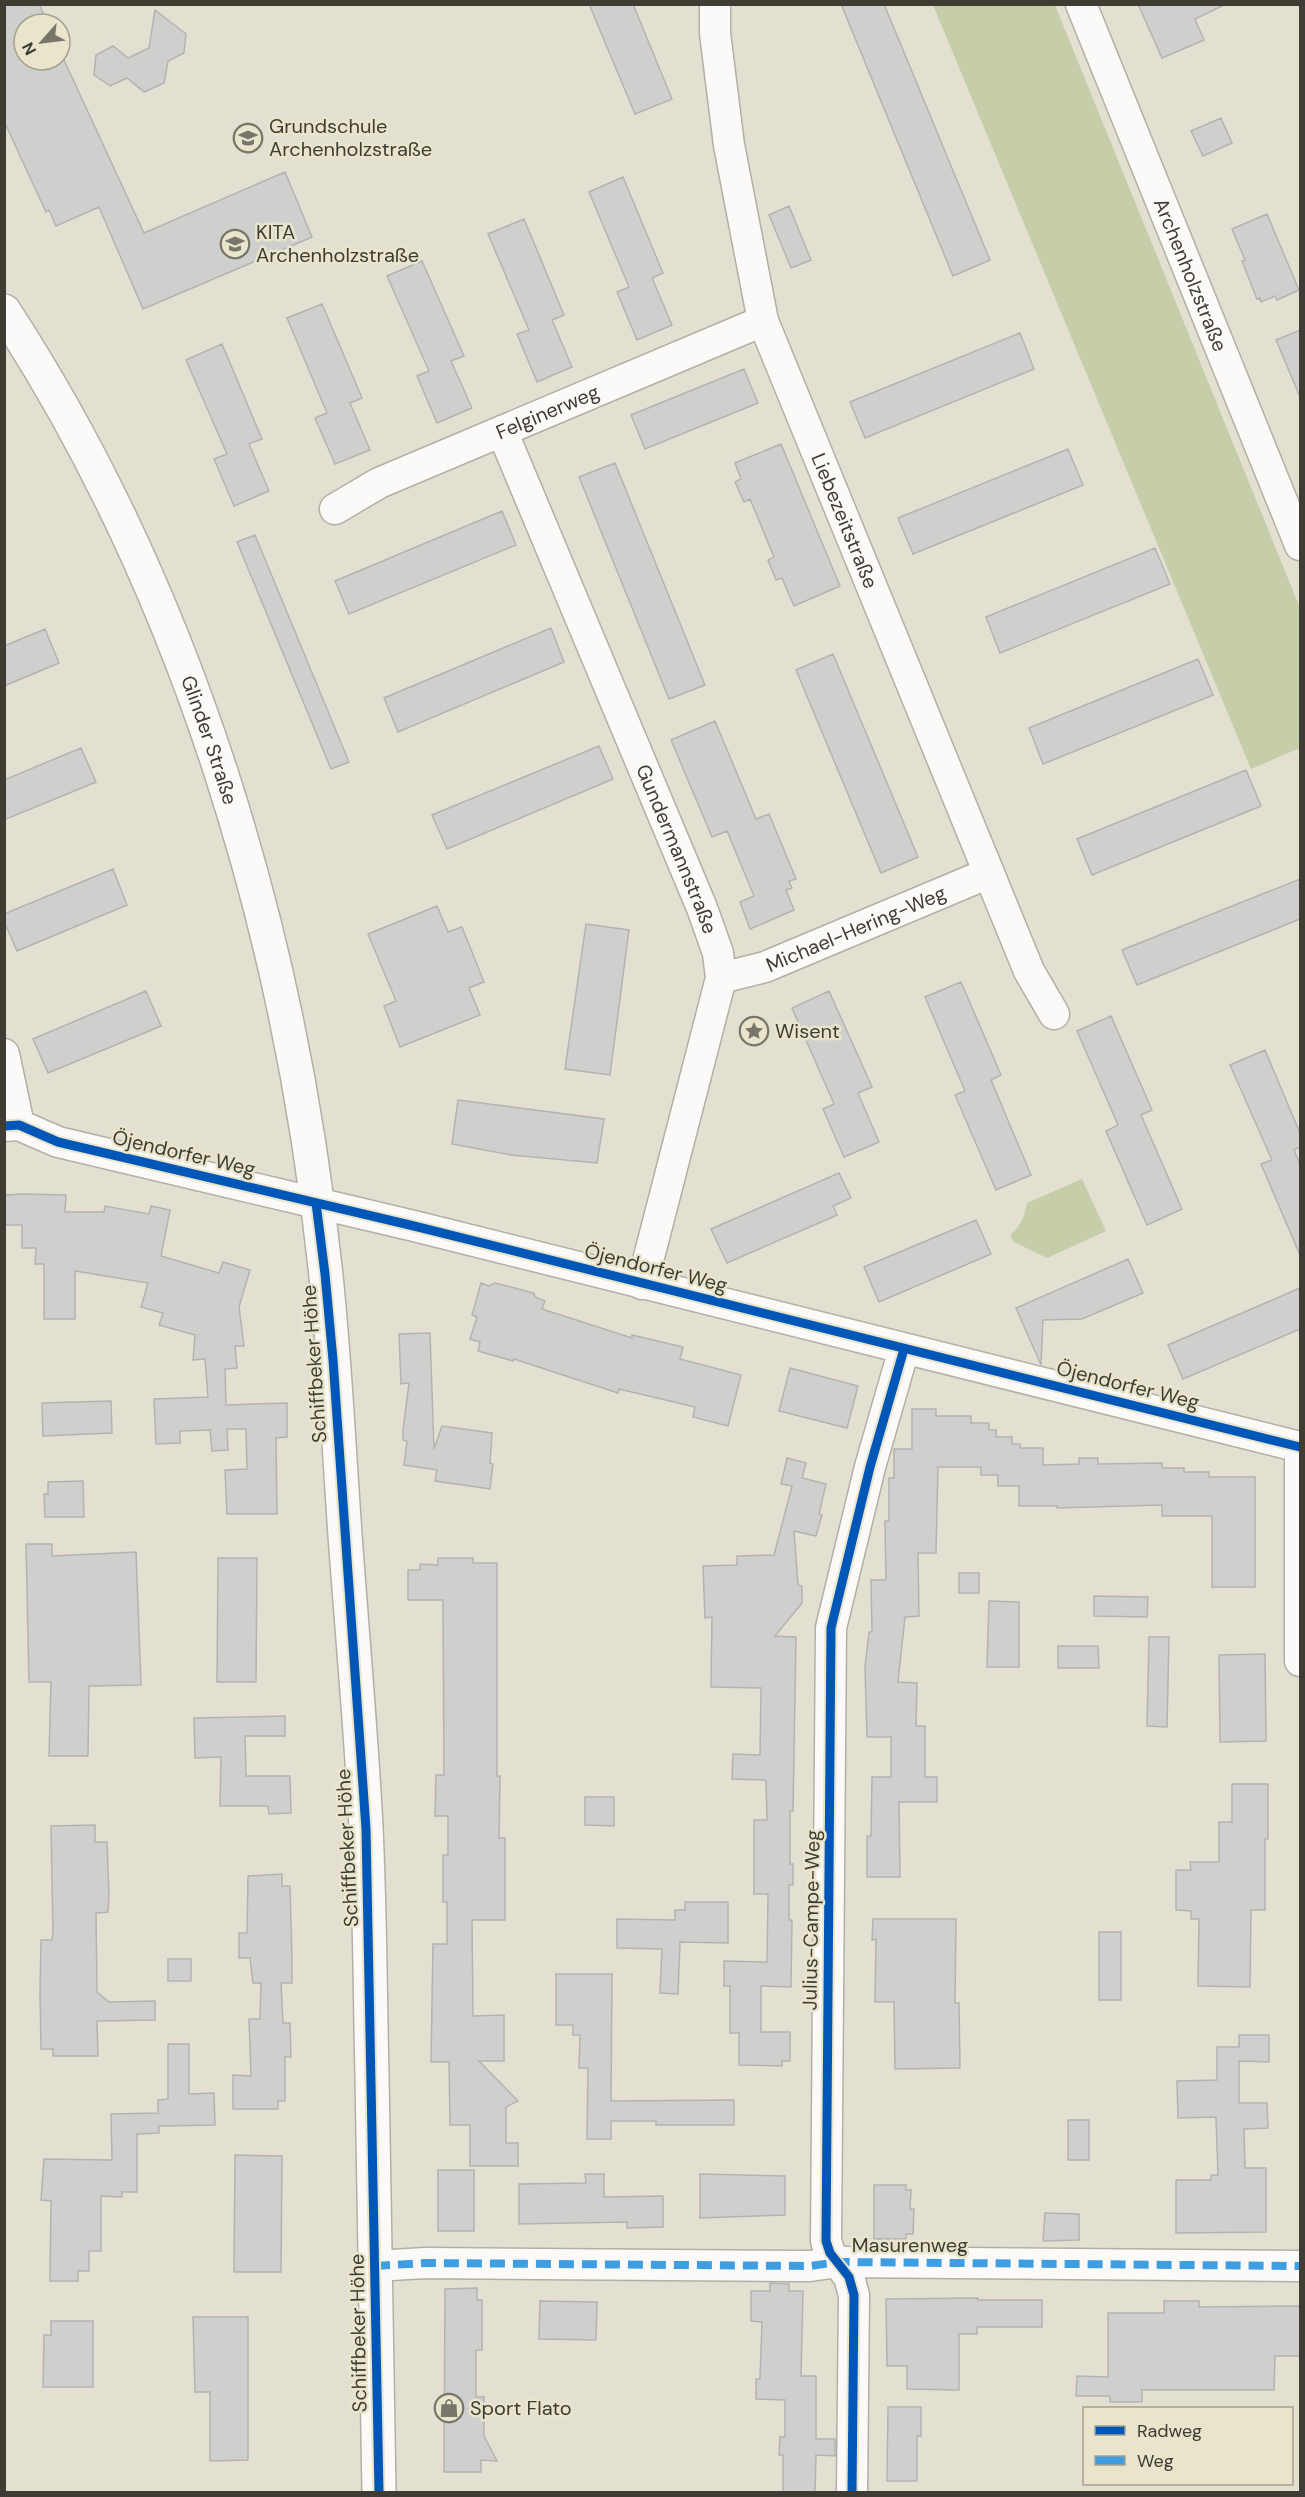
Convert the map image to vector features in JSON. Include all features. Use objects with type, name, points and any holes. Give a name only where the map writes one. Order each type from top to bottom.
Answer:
[{"type":"main road","name":"Glinder Straße","points":[[4,312],[70,421],[126,530],[181,662],[221,770],[255,889],[282,1008],[316,1203]]},
{"type":"main road","name":"Schiffbeker Höhe","points":[[316,1203],[326,1274],[333,1360],[365,1818],[379,2493]]},
{"type":"street","name":"Liebezeitstraße","points":[[715,4],[715,33],[730,151],[763,321],[1029,971],[1053,1014]]},
{"type":"street","name":"Archenholzstraße","points":[[1081,4],[1300,545]]},
{"type":"street","name":"Felginerweg","points":[[335,509],[379,483],[763,321]]},
{"type":"street","name":"Gundermannstraße","points":[[502,431],[702,908],[718,953],[721,978],[642,1284]]},
{"type":"street","name":"Michael-Hering-Weg","points":[[721,978],[765,967],[988,873]]},
{"type":"street","points":[[4,1054],[12,1126]]},
{"type":"street","name":"Öjendorfer Weg","points":[[12,1126],[58,1142],[316,1203],[1300,1447]]},
{"type":"street","name":"Julius-Campe-Weg","points":[[852,2493],[854,2295],[849,2277],[830,2253],[826,2241],[831,1628],[870,1467],[904,1348]]},
{"type":"street","points":[[1300,1447],[1300,1661]]},
{"type":"street","name":"Masurenweg","points":[[375,2266],[471,2263],[810,2266],[838,2262],[1300,2266]]},
{"type":"green space","points":[[933,5],[1055,5],[1300,608],[1300,748],[1251,769]]},
{"type":"green space","points":[[1082,1179],[1106,1231],[1047,1258],[1014,1242],[1010,1235],[1022,1221],[1027,1203]]},
{"type":"building","points":[[4,4],[39,4],[43,12],[12,12],[12,72],[70,72],[144,233],[285,172],[312,237],[143,309],[99,207],[56,226],[49,210],[46,212],[4,121]]},
{"type":"building","points":[[589,4],[633,4],[672,99],[635,114]]},
{"type":"building","points":[[841,4],[884,4],[990,260],[953,276]]},
{"type":"building","points":[[1138,4],[1226,4],[1195,19],[1204,40],[1162,58]]},
{"type":"building","points":[[155,10],[186,34],[184,53],[168,61],[164,83],[144,92],[127,78],[110,86],[94,75],[96,55],[113,46],[128,58],[149,48]]},
{"type":"building","points":[[1221,118],[1232,143],[1203,156],[1191,131]]},
{"type":"building","points":[[623,177],[663,273],[652,278],[672,325],[637,340],[617,292],[629,287],[589,192]]},
{"type":"building","points":[[789,206],[811,260],[791,268],[769,215]]},
{"type":"building","points":[[1267,214],[1299,290],[1277,300],[1275,296],[1261,302],[1260,298],[1257,299],[1242,261],[1245,260],[1232,229]]},
{"type":"building","points":[[524,219],[564,315],[552,320],[572,367],[537,382],[517,334],[529,330],[488,234]]},
{"type":"building","points":[[422,261],[464,356],[451,361],[472,408],[437,423],[417,376],[429,371],[387,276]]},
{"type":"building","points":[[322,304],[362,398],[350,403],[370,450],[335,464],[315,418],[327,413],[287,318]]},
{"type":"building","points":[[1300,330],[1300,397],[1276,340]]},
{"type":"building","points":[[1020,333],[1034,369],[865,438],[850,402]]},
{"type":"building","points":[[222,344],[262,439],[249,444],[269,491],[234,506],[214,459],[227,454],[186,360]]},
{"type":"building","points":[[744,369],[758,403],[645,449],[631,415]]},
{"type":"building","points":[[781,444],[840,586],[794,606],[782,578],[776,580],[768,560],[774,557],[750,499],[744,502],[735,482],[741,479],[735,463]]},
{"type":"building","points":[[1068,449],[1083,485],[913,554],[898,518]]},
{"type":"building","points":[[615,463],[705,685],[669,699],[579,477]]},
{"type":"building","points":[[502,511],[516,545],[349,614],[335,581]]},
{"type":"building","points":[[255,535],[349,762],[331,769],[237,542]]},
{"type":"building","points":[[1155,548],[1170,584],[1000,653],[986,617]]},
{"type":"building","points":[[551,628],[564,662],[398,732],[384,698]]},
{"type":"building","points":[[45,629],[59,663],[4,686],[4,646]]},
{"type":"building","points":[[833,654],[918,857],[881,873],[796,670]]},
{"type":"building","points":[[1198,659],[1213,695],[1043,764],[1029,728]]},
{"type":"building","points":[[715,721],[756,819],[769,814],[796,879],[789,881],[792,888],[786,890],[794,910],[750,929],[740,902],[754,896],[727,831],[712,837],[671,740]]},
{"type":"building","points":[[599,746],[613,779],[447,849],[432,815]]},
{"type":"building","points":[[81,748],[96,782],[4,820],[4,780]]},
{"type":"building","points":[[1246,770],[1261,806],[1092,875],[1077,839]]},
{"type":"building","points":[[113,869],[127,905],[17,951],[4,921],[4,914]]},
{"type":"building","points":[[1300,879],[1300,919],[1137,985],[1122,950]]},
{"type":"building","points":[[437,906],[448,932],[462,927],[484,982],[469,988],[480,1015],[400,1047],[384,1006],[396,1001],[368,934]]},
{"type":"building","points":[[586,924],[629,930],[610,1075],[565,1069]]},
{"type":"building","points":[[961,982],[1001,1075],[991,1080],[1031,1175],[996,1190],[955,1095],[965,1091],[925,997]]},
{"type":"building","points":[[146,991],[161,1026],[48,1073],[33,1039]]},
{"type":"building","points":[[829,991],[872,1087],[858,1093],[879,1142],[844,1157],[823,1109],[834,1104],[792,1008]]},
{"type":"building","points":[[1111,1016],[1152,1110],[1141,1115],[1182,1209],[1147,1225],[1106,1131],[1118,1125],[1077,1031]]},
{"type":"building","points":[[1265,1050],[1300,1133],[1300,1147],[1294,1150],[1300,1164],[1300,1255],[1261,1164],[1272,1160],[1230,1065]]},
{"type":"building","points":[[458,1100],[604,1119],[597,1163],[511,1155],[452,1144]]},
{"type":"building","points":[[839,1173],[851,1198],[833,1206],[837,1215],[727,1263],[711,1229]]},
{"type":"building","points":[[4,1195],[66,1195],[65,1212],[104,1212],[105,1206],[149,1214],[151,1206],[170,1210],[161,1256],[219,1273],[223,1262],[250,1270],[239,1307],[244,1346],[235,1346],[237,1368],[225,1369],[226,1405],[287,1403],[287,1437],[276,1438],[277,1514],[227,1514],[225,1470],[247,1469],[246,1429],[227,1429],[228,1450],[212,1451],[210,1430],[180,1431],[180,1443],[156,1444],[154,1399],[208,1397],[205,1359],[193,1360],[195,1335],[159,1325],[163,1313],[141,1307],[148,1283],[75,1271],[75,1319],[44,1319],[44,1264],[35,1264],[36,1248],[22,1248],[22,1225],[4,1225]]},
{"type":"building","points":[[976,1220],[991,1254],[879,1302],[864,1267]]},
{"type":"building","points":[[1128,1259],[1143,1293],[1082,1319],[1043,1320],[1041,1365],[1016,1308]]},
{"type":"building","points":[[481,1283],[489,1286],[495,1283],[534,1293],[535,1297],[545,1301],[542,1309],[632,1338],[632,1335],[683,1347],[680,1359],[741,1375],[728,1426],[693,1417],[695,1407],[619,1389],[618,1393],[514,1359],[513,1361],[478,1351],[480,1342],[470,1339],[477,1317],[472,1315]]},
{"type":"building","points":[[1300,1288],[1300,1329],[1183,1379],[1168,1345]]},
{"type":"building","points":[[430,1333],[434,1449],[442,1426],[492,1433],[490,1463],[493,1464],[490,1489],[435,1481],[437,1470],[404,1465],[407,1441],[403,1440],[403,1430],[409,1383],[401,1384],[399,1334]]},
{"type":"building","points":[[790,1368],[858,1386],[847,1428],[779,1411]]},
{"type":"building","points":[[111,1401],[112,1433],[43,1436],[42,1403]]},
{"type":"building","points":[[912,1409],[936,1409],[936,1416],[971,1416],[971,1423],[989,1423],[989,1430],[996,1430],[996,1437],[1012,1437],[1012,1444],[1020,1444],[1020,1448],[1043,1448],[1043,1465],[1079,1464],[1079,1458],[1098,1458],[1098,1464],[1162,1463],[1162,1468],[1184,1468],[1184,1472],[1209,1472],[1209,1477],[1255,1477],[1255,1587],[1212,1587],[1212,1516],[1162,1516],[1162,1505],[1057,1508],[1057,1506],[1019,1506],[1019,1486],[998,1486],[998,1475],[981,1475],[981,1467],[938,1467],[936,1553],[918,1553],[919,1616],[905,1617],[898,1682],[917,1683],[916,1726],[925,1726],[925,1777],[937,1777],[937,1802],[899,1802],[900,1877],[867,1877],[867,1836],[871,1836],[872,1777],[891,1777],[891,1737],[867,1737],[865,1667],[869,1632],[872,1632],[871,1580],[886,1580],[885,1521],[889,1521],[889,1478],[894,1478],[894,1449],[912,1449]]},
{"type":"building","points":[[787,1458],[806,1463],[802,1478],[826,1484],[819,1514],[822,1515],[816,1536],[794,1531],[798,1585],[802,1586],[802,1603],[775,1636],[796,1637],[793,1811],[790,1811],[790,1864],[793,1864],[793,1885],[789,1885],[789,1920],[792,1920],[791,1987],[761,1986],[761,2032],[790,2032],[790,2061],[782,2061],[782,2066],[739,2065],[739,2033],[730,2033],[730,1986],[724,1986],[724,1961],[767,1962],[768,1894],[754,1894],[754,1820],[767,1820],[766,1780],[732,1779],[733,1754],[760,1755],[761,1688],[711,1687],[712,1617],[705,1618],[703,1566],[737,1565],[737,1556],[774,1555],[792,1486],[781,1484]]},
{"type":"building","points":[[83,1481],[84,1517],[45,1517],[44,1494],[48,1494],[48,1482]]},
{"type":"building","points":[[26,1544],[52,1544],[52,1556],[136,1552],[141,1685],[89,1686],[88,1756],[49,1756],[51,1682],[29,1682]]},
{"type":"building","points":[[218,1558],[257,1558],[256,1682],[217,1682]]},
{"type":"building","points":[[438,1558],[473,1558],[473,1563],[497,1563],[497,1776],[500,1776],[499,1838],[505,1838],[505,1920],[472,1920],[473,2016],[504,2015],[504,2061],[479,2061],[518,2101],[506,2107],[506,2143],[518,2143],[518,2166],[470,2166],[470,2125],[450,2125],[449,2062],[431,2062],[433,1944],[447,1944],[447,1902],[443,1902],[443,1855],[448,1855],[448,1816],[435,1816],[436,1775],[444,1775],[443,1600],[408,1600],[408,1570],[420,1570],[420,1564],[438,1565]]},
{"type":"building","points":[[959,1573],[979,1573],[979,1593],[959,1593]]},
{"type":"building","points":[[1094,1596],[1148,1597],[1147,1617],[1094,1616]]},
{"type":"building","points":[[989,1601],[1019,1602],[1019,1667],[987,1667]]},
{"type":"building","points":[[1149,1637],[1169,1637],[1167,1727],[1147,1726]]},
{"type":"building","points":[[1058,1646],[1098,1646],[1099,1668],[1058,1668]]},
{"type":"building","points":[[1265,1654],[1266,1741],[1220,1742],[1219,1655]]},
{"type":"building","points":[[285,1716],[285,1736],[245,1736],[246,1776],[290,1776],[291,1813],[269,1814],[268,1806],[220,1806],[221,1757],[195,1758],[194,1718]]},
{"type":"building","points":[[1232,1784],[1268,1784],[1265,1910],[1251,1910],[1250,1987],[1198,1986],[1199,1919],[1191,1919],[1191,1911],[1176,1910],[1176,1870],[1191,1870],[1190,1862],[1219,1862],[1219,1822],[1232,1822]]},
{"type":"building","points":[[585,1797],[614,1797],[614,1826],[585,1825]]},
{"type":"building","points":[[95,1825],[95,1842],[107,1842],[109,1895],[108,1912],[96,1913],[97,1992],[109,2002],[155,2001],[155,2020],[97,2021],[98,2056],[53,2056],[53,2049],[41,2049],[40,1993],[41,1940],[52,1940],[53,1932],[51,1826]]},
{"type":"building","points":[[282,1874],[282,1886],[290,1886],[292,1957],[292,1983],[281,1983],[283,2023],[290,2023],[291,2057],[285,2057],[285,2101],[278,2101],[278,2109],[233,2109],[233,2075],[251,2076],[249,2019],[260,2019],[261,1983],[253,1983],[250,1958],[239,1958],[239,1933],[247,1933],[248,1876]]},
{"type":"building","points":[[685,1902],[728,1902],[728,1943],[680,1942],[678,1994],[660,1993],[662,1949],[617,1948],[617,1919],[675,1920],[675,1910],[685,1910]]},
{"type":"building","points":[[873,1919],[956,1919],[955,2003],[959,2003],[960,2068],[895,2069],[894,2002],[875,2002],[876,1939],[872,1940]]},
{"type":"building","points":[[1099,1932],[1121,1932],[1121,2000],[1099,2000]]},
{"type":"building","points":[[168,1959],[191,1959],[191,1981],[168,1981]]},
{"type":"building","points":[[556,1974],[612,1974],[611,2101],[734,2100],[734,2125],[656,2125],[656,2121],[611,2121],[611,2139],[587,2139],[588,2068],[579,2068],[580,2035],[573,2035],[573,2025],[556,2025]]},
{"type":"building","points":[[1239,2035],[1269,2035],[1269,2062],[1239,2061],[1239,2103],[1267,2103],[1268,2128],[1244,2129],[1245,2168],[1266,2168],[1266,2232],[1176,2233],[1176,2180],[1211,2180],[1211,2175],[1218,2175],[1216,2117],[1178,2118],[1177,2081],[1217,2080],[1217,2047],[1239,2047]]},
{"type":"building","points":[[168,2044],[189,2044],[189,2094],[214,2093],[215,2125],[159,2126],[159,2133],[137,2134],[137,2192],[122,2192],[122,2197],[101,2196],[101,2251],[89,2251],[89,2271],[78,2271],[78,2281],[50,2281],[51,2201],[41,2200],[44,2159],[112,2160],[111,2114],[158,2113],[158,2100],[168,2099]]},
{"type":"building","points":[[1068,2120],[1089,2120],[1089,2160],[1068,2160]]},
{"type":"building","points":[[235,2155],[282,2156],[281,2272],[234,2272]]},
{"type":"building","points":[[438,2170],[474,2170],[474,2231],[438,2231]]},
{"type":"building","points":[[585,2174],[604,2174],[604,2197],[663,2196],[663,2227],[627,2228],[627,2222],[519,2224],[519,2184],[586,2183]]},
{"type":"building","points":[[700,2174],[785,2176],[785,2215],[700,2218]]},
{"type":"building","points":[[874,2185],[906,2185],[906,2190],[911,2190],[910,2209],[914,2209],[913,2234],[906,2234],[906,2239],[874,2239]]},
{"type":"building","points":[[1045,2213],[1079,2214],[1079,2240],[1043,2241]]},
{"type":"building","points":[[770,2283],[789,2284],[789,2291],[803,2291],[801,2376],[816,2376],[816,2439],[835,2439],[835,2456],[816,2455],[815,2493],[783,2493],[783,2455],[779,2455],[780,2437],[785,2437],[785,2400],[756,2399],[756,2379],[760,2379],[762,2322],[751,2321],[751,2291],[770,2291]]},
{"type":"building","points":[[477,2288],[477,2300],[482,2300],[482,2350],[476,2350],[476,2397],[484,2397],[484,2436],[497,2461],[481,2460],[481,2472],[444,2472],[445,2289]]},
{"type":"building","points":[[978,2298],[978,2300],[1042,2300],[1042,2327],[977,2327],[977,2334],[959,2334],[959,2390],[907,2389],[907,2366],[887,2366],[886,2299]]},
{"type":"building","points":[[540,2301],[597,2302],[596,2340],[539,2339]]},
{"type":"building","points":[[1164,2301],[1199,2301],[1199,2307],[1300,2306],[1300,2356],[1275,2356],[1274,2390],[1142,2390],[1142,2402],[1110,2402],[1110,2396],[1076,2396],[1077,2376],[1108,2377],[1108,2313],[1164,2313]]},
{"type":"building","points":[[193,2317],[248,2317],[248,2460],[210,2461],[210,2392],[195,2392]]},
{"type":"building","points":[[51,2321],[93,2321],[93,2387],[43,2387],[44,2335],[51,2335]]},
{"type":"building","points":[[888,2407],[921,2407],[921,2436],[917,2436],[917,2481],[887,2481]]},
{"type":"marked path","points":[[375,2266],[425,2263],[810,2266],[838,2262],[1300,2266]]},
{"type":"cycle path","points":[[4,1126],[19,1125],[58,1142],[414,1226],[1300,1447]]},
{"type":"cycle path","points":[[316,1203],[333,1360],[366,1829],[379,2492]]},
{"type":"cycle path","points":[[852,2492],[854,2295],[849,2277],[830,2253],[826,2241],[831,1628],[870,1467],[904,1349]]},
{"type":"place","name":"Grundschule Archenholzstraße","points":[[248,138]]},
{"type":"place","name":"KITA Archenholzstraße","points":[[235,244]]},
{"type":"place","name":"Wisent","points":[[754,1031]]},
{"type":"place","name":"Sport Flato","points":[[449,2408]]}]
